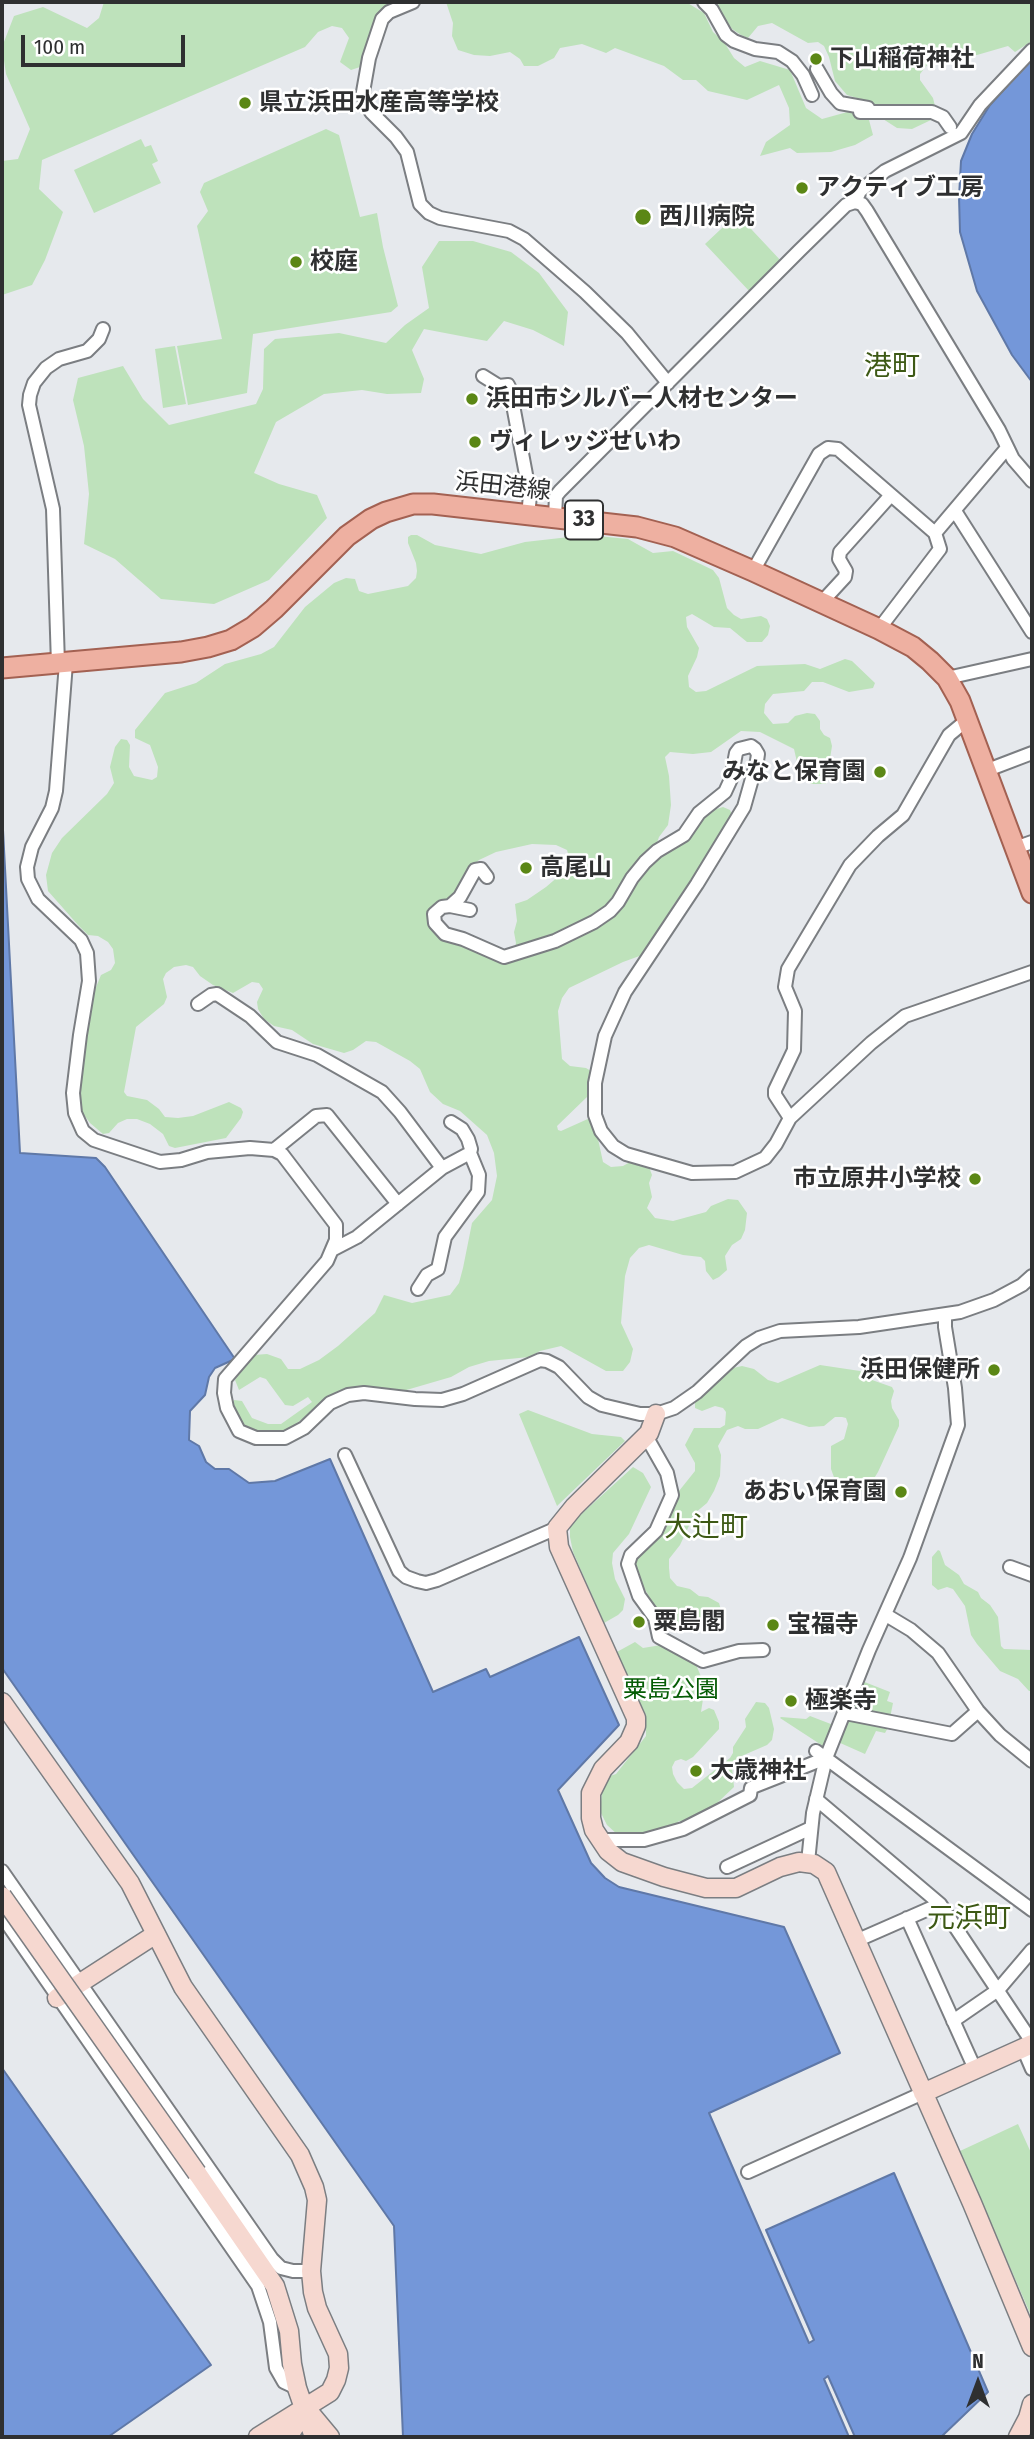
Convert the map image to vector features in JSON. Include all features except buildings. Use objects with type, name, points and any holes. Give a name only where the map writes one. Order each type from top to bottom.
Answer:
[{"type":"main road","name":"浜田港線","points":[[2,668],[181,652],[231,640],[253,627],[274,609],[347,536],[386,512],[414,505],[433,504],[555,517],[656,531],[693,544],[879,629],[913,647],[947,678],[967,720],[985,771],[1024,845],[1032,893]]},
{"type":"street","points":[[413,2],[389,12],[379,26],[365,81],[365,102],[407,152],[416,192],[425,209],[448,220],[509,231]]},
{"type":"street","points":[[704,2],[712,10],[726,35],[734,41],[788,57],[803,75],[812,95]]},
{"type":"street","points":[[855,202],[860,191],[885,171],[961,133],[979,105],[1032,50]]},
{"type":"street","points":[[817,69],[840,103],[876,111]]},
{"type":"street","points":[[860,111],[932,111],[943,117],[950,127]]},
{"type":"street","points":[[555,517],[556,496],[560,491],[846,205],[855,202],[862,204],[894,253],[999,430],[1013,459],[1032,481]]},
{"type":"street","points":[[492,219],[524,239],[585,292],[627,333],[668,383]]},
{"type":"street","points":[[103,329],[99,339],[87,351],[59,359],[46,368],[34,383],[30,395],[29,405],[53,509],[62,664],[56,791],[52,808],[32,847],[27,867],[28,879],[38,899],[81,940],[87,953],[89,981],[73,1093],[75,1113],[83,1131],[94,1139],[160,1162],[181,1160],[208,1152],[250,1148],[274,1150],[282,1154],[332,1218],[337,1233],[327,1261],[225,1379],[227,1408],[239,1431],[256,1438],[285,1437],[304,1428],[330,1403],[348,1395],[364,1393],[442,1400],[463,1394],[540,1360],[559,1367],[588,1397],[602,1405],[640,1414],[656,1414],[674,1408],[697,1392],[759,1338],[780,1331],[859,1327],[970,1310],[1022,1285],[1032,1276]]},
{"type":"street","points":[[483,376],[499,386],[508,385],[510,389],[530,496],[528,515]]},
{"type":"street","points":[[753,571],[822,451],[828,448],[838,449],[934,533],[940,552],[879,629]]},
{"type":"street","points":[[934,533],[1007,448]]},
{"type":"street","points":[[821,603],[845,577],[846,571],[839,559],[840,552],[891,495]]},
{"type":"street","points":[[955,511],[1032,632]]},
{"type":"street","points":[[947,678],[1032,659]]},
{"type":"street","points":[[790,1118],[775,1095],[794,1049],[795,1011],[785,987],[788,968],[850,865],[902,815],[949,736],[967,720]]},
{"type":"street","points":[[470,911],[450,906],[442,907],[434,914],[437,926],[445,934],[504,957],[555,941],[581,929],[610,911],[645,862],[657,851],[684,835],[699,813],[725,792],[731,779],[736,753],[744,746],[751,746],[758,754],[744,807],[615,1011],[605,1036],[595,1083],[595,1115],[605,1138],[613,1146],[626,1154],[692,1173],[736,1172],[765,1158],[790,1118],[816,1092],[905,1016],[1032,972]]},
{"type":"street","points":[[985,771],[1032,753]]},
{"type":"street","points":[[450,906],[460,897],[475,870],[481,869],[487,877]]},
{"type":"street","points":[[198,1004],[217,994],[250,1016],[277,1042],[317,1055],[382,1092],[442,1168]]},
{"type":"street","points":[[274,1150],[316,1116],[327,1115],[398,1203]]},
{"type":"street","points":[[418,1289],[427,1275],[438,1269],[445,1237],[478,1192],[479,1175],[470,1153],[468,1139],[462,1129],[451,1122]]},
{"type":"street","points":[[332,1250],[357,1237],[442,1168],[470,1153]]},
{"type":"street","points":[[808,1862],[821,1755],[845,1713],[869,1650],[910,1558],[958,1425],[945,1315]]},
{"type":"street","points":[[345,1455],[399,1571],[417,1581],[437,1580],[557,1528],[574,1507],[646,1436],[656,1414]]},
{"type":"street","points":[[646,1436],[667,1473],[672,1495],[656,1531],[631,1555],[628,1564],[639,1595],[655,1618],[659,1637],[703,1661],[739,1651],[764,1650]]},
{"type":"street","points":[[557,1528],[559,1547],[636,1718],[636,1726],[629,1742],[603,1769],[591,1793],[591,1818],[600,1840],[622,1862],[664,1877],[717,1889],[736,1888],[787,1865],[808,1862],[826,1872],[978,2215],[1032,2347]]},
{"type":"street","points":[[1010,1567],[1032,1576]]},
{"type":"street","points":[[886,1615],[911,1630],[939,1653],[978,1712],[1000,1735],[1032,1761]]},
{"type":"street","points":[[2,1702],[124,1873],[183,1987],[309,2171],[317,2200],[311,2271],[317,2308],[333,2342],[339,2368],[337,2380],[330,2392],[258,2437]]},
{"type":"street","points":[[845,1713],[952,1734],[978,1712]]},
{"type":"street","points":[[600,1840],[644,1840],[683,1829],[750,1795],[751,1788],[821,1755]]},
{"type":"street","points":[[821,1755],[1032,1910]]},
{"type":"street","points":[[816,1799],[940,1904],[998,1990],[1029,2045],[1032,2069]]},
{"type":"street","points":[[727,1867],[811,1828]]},
{"type":"street","points":[[2,1871],[272,2259],[281,2268],[311,2271]]},
{"type":"street","points":[[2,1896],[275,2286],[289,2331],[297,2388],[314,2437]]},
{"type":"street","points":[[858,1940],[940,1904]]},
{"type":"street","points":[[2,1916],[253,2277],[266,2304],[276,2368],[284,2382],[297,2388]]},
{"type":"street","points":[[907,1918],[975,2069]]},
{"type":"street","points":[[57,1998],[156,1934]]},
{"type":"street","points":[[953,2021],[998,1990],[1032,1950]]},
{"type":"street","points":[[748,2172],[1029,2045]]},
{"type":"street","points":[[1018,2437],[1032,2404]]},
{"type":"street","points":[[285,2437],[290,2434],[306,2408]]},
{"type":"street","points":[[306,2408],[330,2437]]},
{"type":"green space","points":[[104,2],[397,2],[380,10],[370,31],[363,66],[351,70],[340,62],[349,38],[342,28],[332,26],[318,32],[305,47],[42,160],[39,189],[63,212],[45,260],[32,285],[2,295],[2,161],[18,159],[30,129],[6,74],[2,47],[14,16],[43,7],[87,28],[99,18]]},
{"type":"green space","points":[[446,2],[686,2],[704,13],[713,32],[745,67],[760,61],[790,70],[806,108],[822,119],[851,111],[869,120],[873,135],[855,145],[831,152],[797,153],[790,148],[760,156],[766,142],[790,125],[789,108],[779,85],[747,100],[708,91],[696,80],[683,80],[664,66],[615,48],[606,53],[582,44],[560,48],[554,58],[538,66],[524,66],[520,59],[510,52],[490,56],[474,55],[458,50],[452,36],[453,23]]},
{"type":"green space","points":[[718,2],[1032,2],[1032,41],[1015,52],[1008,46],[977,55],[931,60],[920,74],[920,80],[933,98],[936,110],[931,120],[912,129],[897,128],[883,119],[873,103],[847,95],[835,81],[824,46],[818,42],[808,43],[772,23],[758,26],[748,38],[732,29],[719,10]]},
{"type":"green space","name":"校庭","points":[[326,129],[339,135],[360,217],[377,213],[398,306],[391,312],[253,334],[247,393],[188,405],[177,346],[222,339],[197,226],[208,211],[200,192],[204,183]]},
{"type":"green space","points":[[141,139],[145,147],[151,145],[158,161],[152,164],[161,183],[94,213],[74,170]]},
{"type":"green space","points":[[737,214],[783,263],[751,293],[705,244]]},
{"type":"green space","points":[[439,241],[473,241],[511,252],[539,273],[568,312],[564,346],[533,330],[504,321],[487,341],[424,329],[412,350],[424,379],[421,393],[387,394],[362,390],[324,394],[276,422],[254,473],[279,484],[317,495],[327,518],[269,580],[214,604],[161,599],[115,559],[84,544],[89,494],[84,446],[73,400],[78,378],[123,366],[143,399],[169,425],[256,404],[263,389],[264,349],[275,339],[339,333],[386,343],[429,308],[422,267]]},
{"type":"green space","points":[[175,346],[186,404],[163,408],[155,349]]},
{"type":"green space","points":[[417,535],[435,545],[481,554],[525,542],[587,535],[628,539],[653,553],[673,551],[713,570],[719,578],[727,608],[734,615],[741,619],[761,616],[767,619],[770,626],[768,635],[762,642],[747,642],[730,628],[714,627],[692,614],[686,617],[687,627],[699,648],[688,676],[689,687],[696,692],[706,691],[757,666],[805,664],[820,669],[845,659],[852,661],[875,683],[873,688],[849,692],[823,682],[812,682],[804,691],[773,694],[765,704],[764,713],[773,724],[788,723],[795,716],[807,713],[815,714],[820,721],[820,729],[830,738],[832,746],[826,784],[811,784],[799,771],[794,749],[760,732],[741,731],[711,752],[670,752],[665,757],[671,805],[668,825],[655,848],[675,847],[689,839],[703,817],[713,810],[723,807],[730,810],[733,817],[703,868],[674,904],[645,954],[569,988],[558,1011],[562,1059],[570,1066],[586,1068],[592,1075],[587,1097],[557,1126],[558,1130],[590,1118],[603,1162],[611,1167],[630,1162],[649,1167],[652,1175],[649,1183],[652,1197],[647,1208],[655,1218],[673,1221],[706,1212],[711,1206],[728,1199],[738,1200],[747,1213],[745,1230],[741,1239],[732,1245],[725,1256],[727,1270],[713,1280],[701,1257],[649,1245],[639,1248],[630,1258],[625,1276],[621,1323],[633,1349],[630,1362],[623,1371],[606,1371],[561,1346],[529,1357],[489,1361],[469,1367],[451,1377],[403,1391],[378,1390],[319,1406],[292,1427],[279,1433],[263,1434],[251,1431],[242,1424],[232,1404],[234,1400],[242,1401],[252,1418],[268,1424],[281,1424],[312,1402],[308,1397],[293,1406],[285,1405],[266,1379],[260,1377],[239,1390],[235,1380],[244,1365],[254,1355],[267,1354],[281,1359],[288,1369],[300,1369],[319,1360],[338,1346],[375,1313],[384,1295],[412,1303],[450,1295],[459,1283],[472,1223],[492,1200],[497,1176],[494,1153],[487,1135],[460,1111],[443,1104],[430,1092],[420,1069],[410,1061],[376,1042],[366,1041],[344,1053],[313,1044],[292,1030],[274,1026],[264,1019],[257,1002],[263,989],[259,983],[252,982],[233,993],[213,985],[193,967],[186,965],[174,967],[166,973],[163,979],[167,997],[164,1004],[136,1027],[124,1092],[127,1096],[147,1100],[165,1117],[193,1116],[229,1102],[241,1108],[241,1118],[226,1138],[175,1148],[169,1146],[163,1134],[150,1124],[137,1119],[127,1119],[118,1123],[109,1133],[103,1134],[81,1111],[79,1070],[92,997],[101,975],[111,970],[115,963],[113,949],[108,942],[98,936],[88,935],[78,925],[48,891],[46,875],[52,853],[62,838],[107,794],[114,783],[110,767],[115,747],[121,739],[127,740],[130,745],[129,767],[134,776],[152,780],[157,777],[158,767],[150,745],[135,738],[135,730],[165,693],[196,683],[225,664],[261,654],[274,647],[305,607],[334,583],[346,578],[355,579],[359,591],[368,594],[408,586],[416,578],[417,571],[408,537]],"holes":[[[532,844],[556,845],[567,850],[567,869],[527,900],[515,904],[517,921],[514,950],[494,956],[430,919],[431,909],[436,904],[453,900],[471,867],[479,860],[496,852]]]},
{"type":"green space","points":[[820,1365],[860,1371],[872,1380],[892,1387],[892,1408],[899,1420],[899,1426],[878,1472],[870,1485],[860,1492],[848,1493],[835,1480],[831,1469],[831,1446],[844,1439],[848,1424],[846,1418],[835,1417],[824,1426],[809,1427],[782,1418],[758,1429],[738,1426],[727,1430],[718,1446],[721,1455],[720,1476],[714,1491],[707,1503],[695,1513],[680,1545],[669,1559],[670,1578],[677,1586],[719,1603],[722,1613],[719,1622],[709,1627],[677,1631],[662,1621],[633,1567],[637,1555],[665,1526],[675,1496],[695,1471],[695,1463],[685,1445],[694,1428],[720,1428],[725,1425],[726,1412],[723,1408],[715,1406],[702,1411],[695,1408],[695,1402],[733,1368],[742,1366],[754,1369],[768,1380],[778,1383]]},
{"type":"green space","points":[[528,1410],[592,1434],[621,1437],[625,1441],[557,1506],[519,1414]]},
{"type":"green space","points":[[633,1467],[643,1473],[651,1487],[629,1534],[613,1553],[615,1579],[625,1599],[623,1610],[604,1623],[573,1552],[570,1527]]},
{"type":"green space","points":[[938,1550],[945,1565],[959,1575],[964,1584],[978,1592],[998,1617],[1001,1646],[1004,1649],[1032,1650],[1032,1691],[1018,1679],[1000,1671],[977,1644],[971,1635],[965,1606],[953,1589],[947,1587],[938,1590],[932,1585],[932,1557]]},
{"type":"green space","name":"粟島公園","points":[[635,1642],[643,1648],[667,1644],[694,1660],[705,1686],[701,1712],[709,1708],[714,1710],[719,1722],[719,1729],[693,1757],[686,1761],[675,1761],[673,1774],[684,1789],[692,1788],[730,1758],[733,1747],[746,1727],[745,1719],[756,1702],[765,1703],[769,1708],[774,1729],[772,1740],[767,1745],[737,1758],[732,1767],[734,1787],[714,1806],[690,1822],[679,1821],[670,1829],[640,1836],[618,1835],[607,1825],[600,1811],[603,1784],[616,1774],[646,1736],[646,1715],[615,1653]]},
{"type":"green space","points":[[862,1681],[890,1692],[887,1701],[893,1703],[890,1718],[851,1710]]},
{"type":"green space","points":[[810,1716],[836,1726],[826,1748],[780,1718],[806,1719]]},
{"type":"green space","points":[[849,1717],[890,1724],[885,1733],[876,1731],[865,1754],[838,1742]]},
{"type":"green space","points":[[1018,2124],[1032,2155],[1032,2318],[960,2151]]},
{"type":"water","points":[[1032,56],[1032,382],[1012,355],[977,291],[960,232],[959,197],[961,161],[972,134],[990,105],[1017,75],[1016,71]]},
{"type":"water","points":[[2,811],[20,1153],[96,1158],[105,1167],[235,1359],[215,1368],[209,1377],[205,1395],[190,1411],[189,1440],[199,1446],[206,1462],[215,1469],[229,1469],[249,1483],[275,1481],[330,1459],[433,1692],[486,1669],[490,1677],[579,1637],[619,1725],[558,1790],[591,1863],[605,1878],[619,1887],[784,1927],[840,2053],[709,2113],[809,2343],[814,2340],[766,2230],[894,2173],[988,2392],[941,2437],[855,2437],[828,2376],[824,2379],[849,2437],[403,2437],[394,2226],[2,1668]]},
{"type":"water","points":[[2,2068],[211,2365],[108,2437],[2,2437]]},
{"type":"place","name":"下山稲荷神社","points":[[816,59]]},
{"type":"place","name":"県立浜田水産高等学校","points":[[245,103]]},
{"type":"place","name":"アクティブ工房","points":[[802,188]]},
{"type":"place","name":"西川病院","points":[[643,217]]},
{"type":"place","name":"校庭","points":[[296,262]]},
{"type":"place","name":"浜田市シルバー人材センター","points":[[472,399]]},
{"type":"place","name":"ヴィレッジせいわ","points":[[475,442]]},
{"type":"place","name":"みなと保育園","points":[[880,772]]},
{"type":"place","name":"高尾山","points":[[526,868]]},
{"type":"place","name":"市立原井小学校","points":[[975,1179]]},
{"type":"place","name":"浜田保健所","points":[[994,1370]]},
{"type":"place","name":"あおい保育園","points":[[901,1492]]},
{"type":"place","name":"粟島閣","points":[[639,1622]]},
{"type":"place","name":"宝福寺","points":[[773,1625]]},
{"type":"place","name":"極楽寺","points":[[791,1701]]},
{"type":"place","name":"大歳神社","points":[[696,1771]]},
{"type":"district","name":"港町","points":[[892,367]]},
{"type":"district","name":"大辻町","points":[[706,1528]]},
{"type":"district","name":"元浜町","points":[[969,1919]]}]
